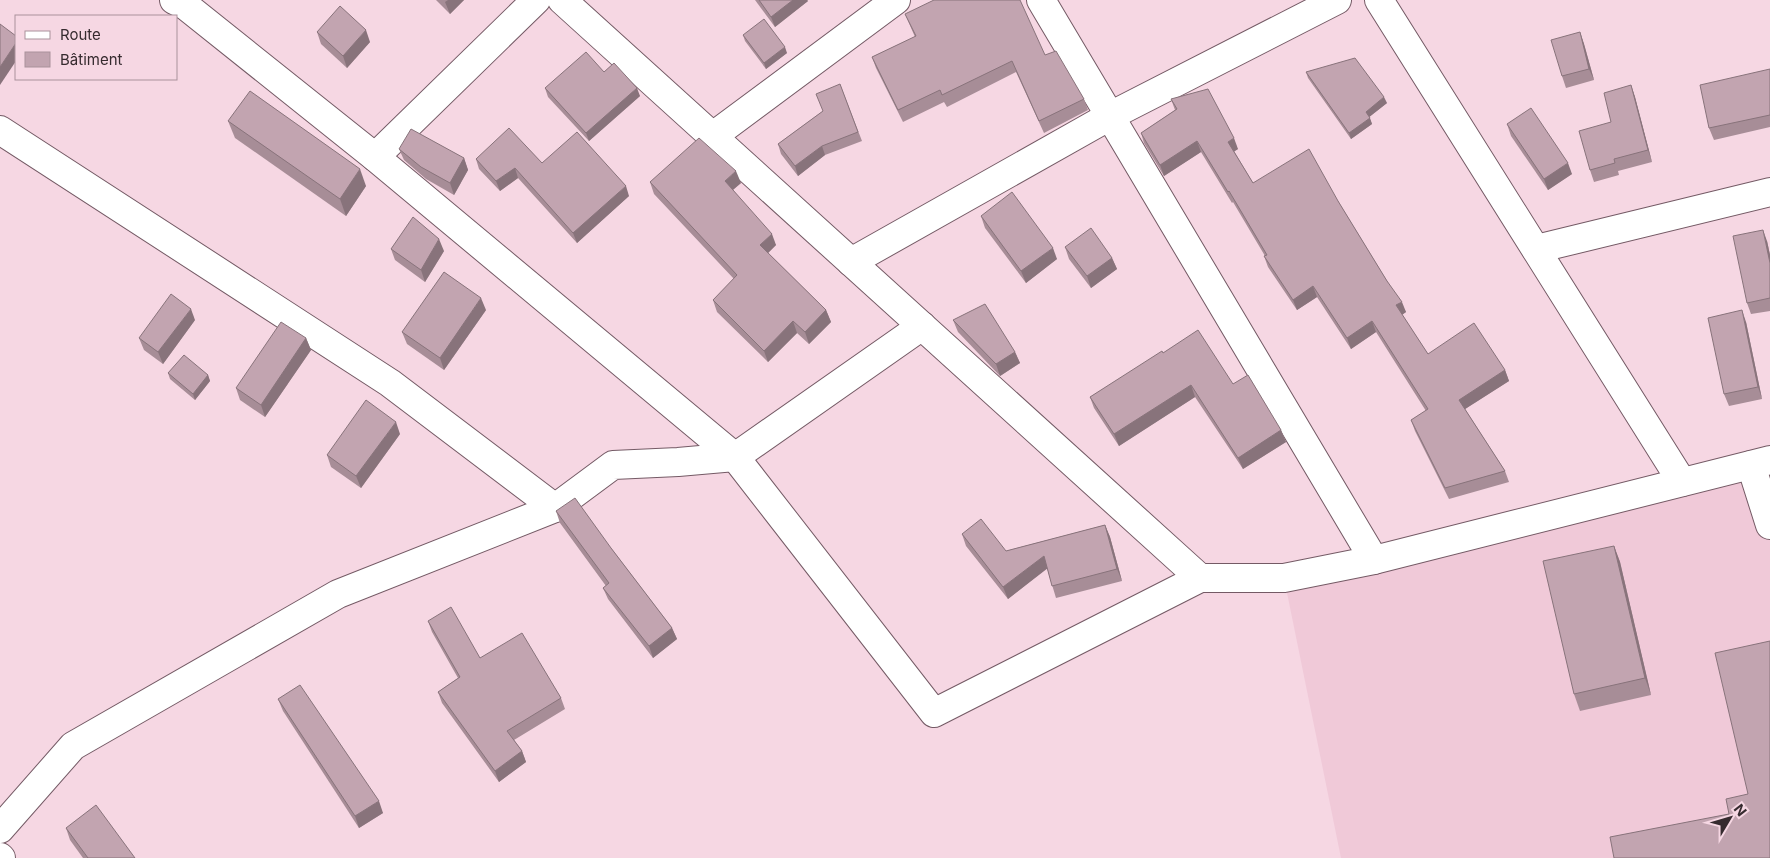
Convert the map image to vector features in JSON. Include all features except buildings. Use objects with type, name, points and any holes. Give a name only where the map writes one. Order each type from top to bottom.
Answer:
[{"type":"street","points":[[174,0],[186,6],[375,157],[735,457],[934,713],[1200,578],[1284,578],[1374,560],[1760,462],[1770,525]]},
{"type":"street","points":[[375,157],[536,0]]},
{"type":"street","points":[[562,0],[1200,578]]},
{"type":"street","points":[[713,136],[896,0]]},
{"type":"street","points":[[1041,0],[1374,560]]},
{"type":"street","points":[[851,262],[1110,116],[1337,0]]},
{"type":"street","points":[[1379,0],[1682,482]]},
{"type":"street","points":[[0,130],[390,383],[554,508]]},
{"type":"street","points":[[1536,249],[1770,192]]},
{"type":"street","points":[[0,829],[73,746],[338,594],[554,508],[613,464],[678,462],[735,457],[922,326]]},
{"type":"shaded area","points":[[1751,465],[1770,525],[1770,858],[1341,858],[1284,578]]}]
